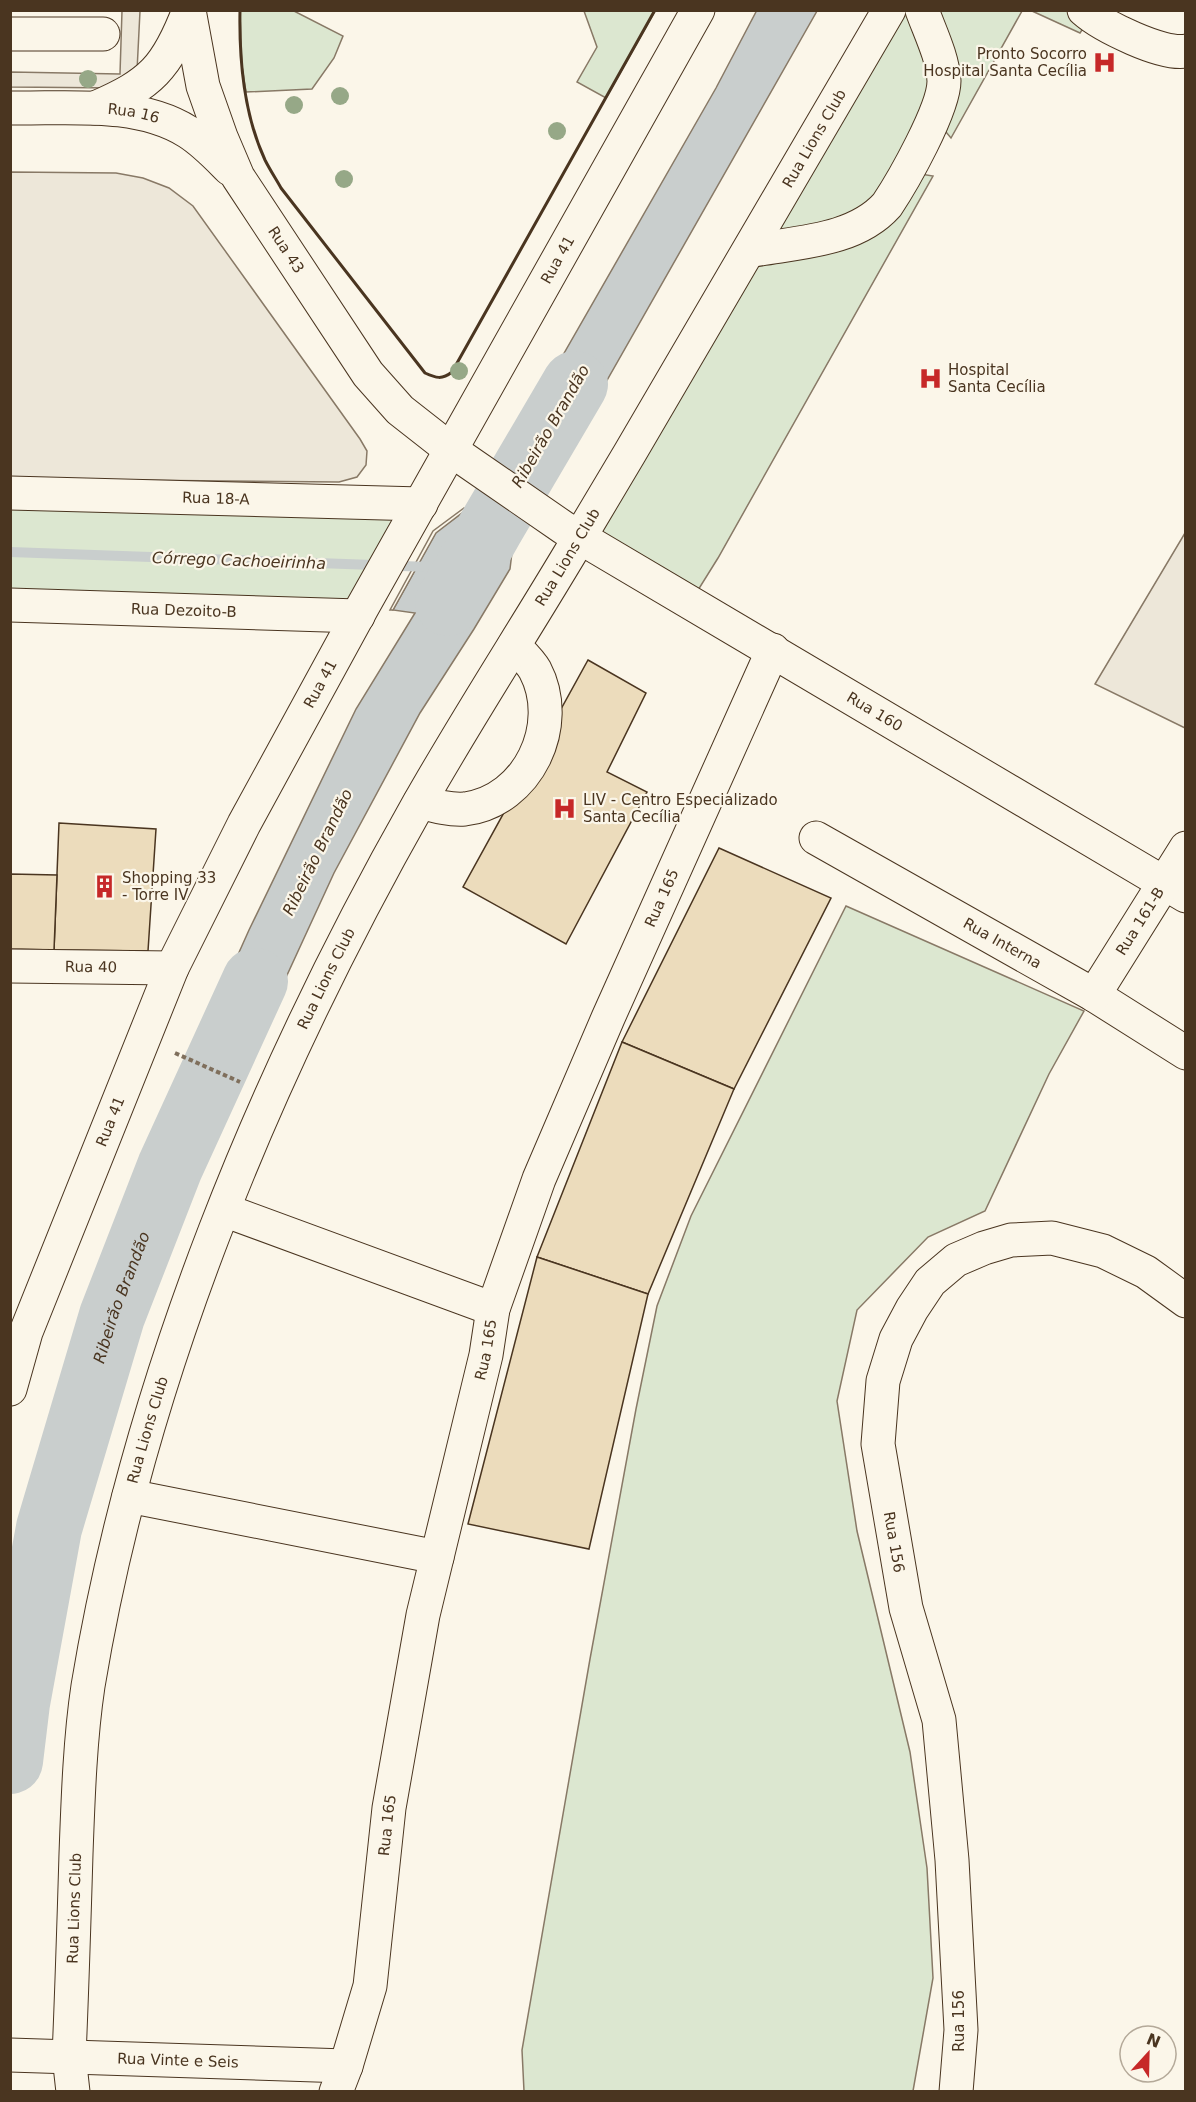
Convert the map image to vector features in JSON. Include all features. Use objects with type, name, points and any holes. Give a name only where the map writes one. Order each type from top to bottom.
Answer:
[{"type":"street","name":"Rua 43","points":[[94,109],[133,90],[147,81],[161,67],[179,36],[189,10]]},
{"type":"street","name":"Rua 43","points":[[189,10],[203,86],[238,177],[368,374],[400,410],[453,456],[572,533]]},
{"type":"street","name":"Rua 41","points":[[10,1389],[18,1332],[144,1040],[171,968],[244,824],[361,611],[421,504],[453,456],[698,10]]},
{"type":"street","name":"Rua Lions Club","points":[[73,2091],[69,2056],[78,1801],[88,1690],[116,1549],[143,1444],[180,1325],[224,1210],[272,1096],[345,943],[420,802],[514,646],[572,533],[749,250],[889,10]]},
{"type":"street","points":[[749,250],[835,235],[858,228],[876,218],[887,205],[937,113],[943,95],[944,79],[922,10]]},
{"type":"street","points":[[1084,10],[1102,23],[1152,46],[1166,51],[1185,51]]},
{"type":"street","points":[[10,34],[103,34]]},
{"type":"street","name":"Rua 16","points":[[10,108],[127,111],[171,123],[208,148],[238,177]]},
{"type":"street","name":"Rua 18-A","points":[[10,494],[421,504]]},
{"type":"street","name":"Rua 160","points":[[572,533],[1175,890]]},
{"type":"street","name":"Rua Dezoito-B","points":[[10,605],[361,611]]},
{"type":"street","points":[[420,802],[446,809],[466,808],[490,802],[511,789],[526,773],[545,734],[547,712],[543,690],[534,668],[514,646]]},
{"type":"street","name":"Rua 165","points":[[341,2079],[370,1986],[389,1808],[423,1615],[486,1355],[493,1309],[539,1179],[608,1018],[773,650]]},
{"type":"street","name":"Rua Interna","points":[[816,838],[1094,994],[1185,1053]]},
{"type":"street","name":"Rua 161-B","points":[[1094,994],[1175,890],[1185,848]]},
{"type":"street","name":"Rua 40","points":[[10,966],[171,968]]},
{"type":"street","points":[[224,1210],[493,1309]]},
{"type":"street","name":"Rua 156","points":[[956,2091],[961,2030],[952,1860],[939,1720],[906,1608],[879,1455],[883,1381],[896,1339],[930,1282],[956,1260],[1011,1240],[1052,1238],[1103,1251],[1146,1272],[1185,1301]]},
{"type":"street","points":[[129,1496],[437,1557]]},
{"type":"street","name":"Rua Vinte e Seis","points":[[10,2055],[69,2056],[341,2079]]},
{"type":"path","points":[[144,1040],[272,1096]]},
{"type":"green space","points":[[240,11],[294,11],[343,36],[334,58],[312,89],[246,92],[242,66]]},
{"type":"green space","points":[[584,11],[655,11],[606,98],[577,82],[597,47]]},
{"type":"green space","points":[[889,11],[1022,11],[951,138],[936,120],[908,172],[933,176],[718,558],[690,603],[580,537]]},
{"type":"green space","points":[[1032,11],[1076,11],[1086,24],[1080,33]]},
{"type":"green space","points":[[11,493],[421,504],[363,606],[11,605]]},
{"type":"green space","points":[[846,906],[1084,1011],[1049,1074],[985,1211],[928,1237],[857,1310],[837,1401],[857,1531],[910,1752],[927,1868],[933,1978],[913,2091],[524,2091],[522,2050],[590,1659],[657,1306],[691,1216]]},
{"type":"shaded area","points":[[122,11],[140,11],[137,71],[119,88],[11,87],[11,72],[120,74]]},
{"type":"shaded area","points":[[11,172],[116,173],[143,178],[169,188],[193,206],[360,439],[367,451],[366,465],[357,477],[339,482],[11,479]]},
{"type":"shaded area","points":[[1185,533],[1185,728],[1095,684]]},
{"type":"water","points":[[757,10],[817,11],[552,477],[508,451],[716,88]]},
{"type":"water","points":[[466,510],[514,536],[510,569],[420,713],[334,873],[242,1073],[194,1053],[249,930],[356,709],[415,613],[393,610],[436,532]]},
{"type":"pier","points":[[464,508],[515,533],[517,538],[466,510],[436,533],[393,610],[390,610],[433,531]]},
{"type":"building","name":"LIV - Centro Especializado Santa Cecília","points":[[588,660],[646,693],[607,772],[647,792],[566,944],[463,887]]},
{"type":"building","name":"Shopping 33 - Torre IV","points":[[59,823],[156,829],[148,951],[54,950]]},
{"type":"building","points":[[719,848],[831,898],[734,1089],[622,1042]]},
{"type":"building","points":[[10,874],[57,875],[54,950],[10,949]]},
{"type":"building","points":[[622,1042],[734,1089],[648,1294],[537,1257]]},
{"type":"building","points":[[537,1257],[648,1294],[589,1549],[468,1524]]},
{"type":"waterway","name":"Ribeirão Brandão","points":[[448,603],[575,384]]},
{"type":"waterway","name":"Córrego Cachoeirinha","points":[[10,552],[430,567]]},
{"type":"waterway","name":"Ribeirão Brandão","points":[[10,1761],[17,1703],[49,1528],[112,1316],[170,1167],[255,981]]},
{"type":"wall","points":[[240,10],[244,87],[252,125],[267,164],[281,188],[425,373],[439,377],[452,372],[655,10]]},
{"type":"place","name":"Pronto Socorro Hospital Santa Cecília","points":[[1105,63]]},
{"type":"place","name":"Hospital Santa Cecília","points":[[930,379]]},
{"type":"place","name":"LIV - Centro Especializado Santa Cecília","points":[[565,809]]},
{"type":"place","name":"Shopping 33 - Torre IV","points":[[104,887]]}]
